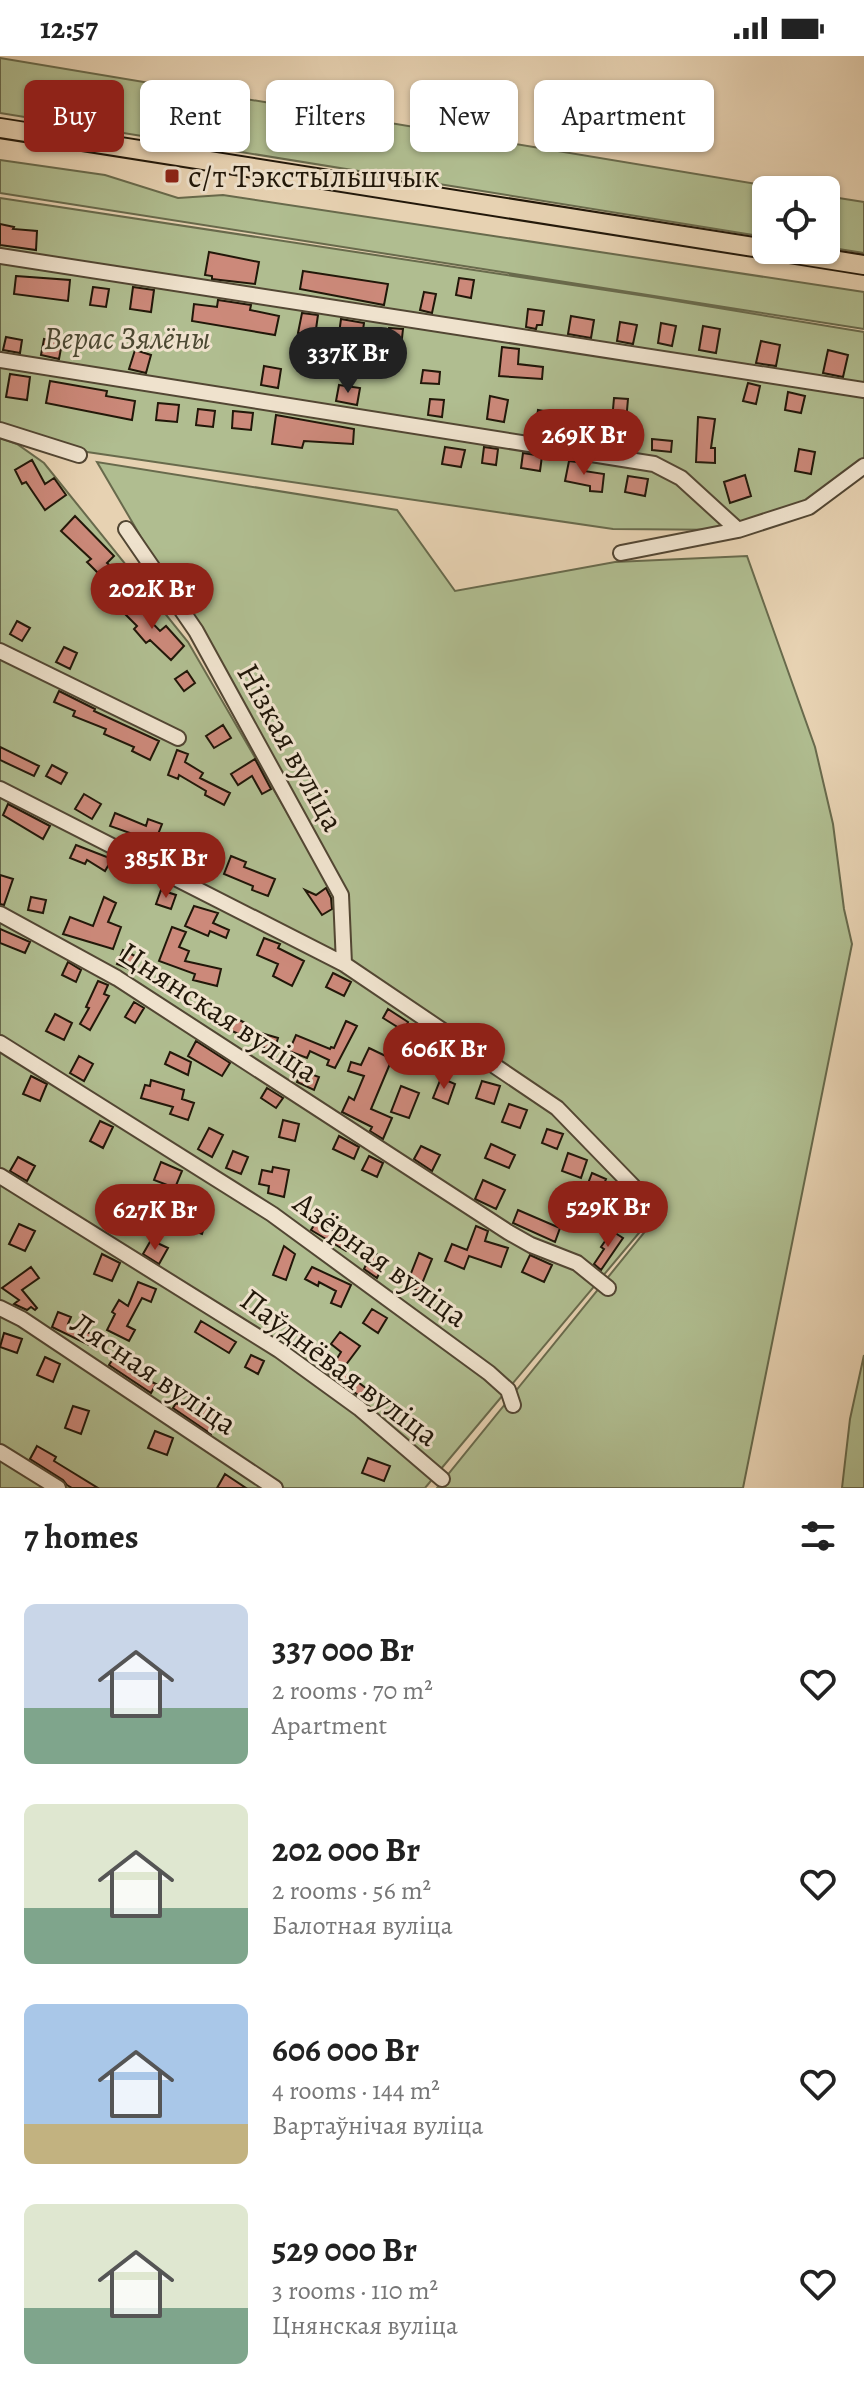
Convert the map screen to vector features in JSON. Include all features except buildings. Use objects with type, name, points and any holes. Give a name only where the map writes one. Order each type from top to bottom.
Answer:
[{"type":"main road","points":[[0,128],[752,247]]},
{"type":"main road","points":[[840,261],[864,265]]},
{"type":"street","points":[[0,256],[864,390]]},
{"type":"street","points":[[0,360],[654,464],[681,478],[738,530]]},
{"type":"street","points":[[0,430],[79,455]]},
{"type":"street","points":[[621,553],[738,530],[809,507],[862,468]]},
{"type":"street","name":"Нізкая вуліца","points":[[126,529],[196,631],[341,895],[344,964]]},
{"type":"street","points":[[0,651],[178,738]]},
{"type":"street","points":[[0,789],[344,964],[557,1108],[658,1212]]},
{"type":"street","name":"Цнянская вуліца","points":[[0,914],[117,978],[508,1232],[531,1245],[577,1263],[608,1288]]},
{"type":"street","name":"Азёрная вуліца","points":[[0,1043],[272,1214],[489,1373],[508,1390],[513,1405]]},
{"type":"street","name":"Паўднёвая вуліца","points":[[0,1176],[279,1350],[359,1408],[442,1479]]},
{"type":"street","name":"Лясная вуліца","points":[[0,1308],[22,1319],[275,1488]]},
{"type":"street","points":[[0,1452],[58,1488]]},
{"type":"green space","points":[[0,58],[140,81],[140,136],[124,133],[124,80],[24,80],[24,117],[0,113]]},
{"type":"green space","points":[[250,100],[266,102],[266,152],[394,152],[394,124],[410,126],[410,152],[518,152],[518,144],[534,147],[534,152],[564,152],[752,183],[752,235],[241,152],[250,152]]},
{"type":"green space","points":[[0,160],[105,175],[178,198],[223,195],[864,292],[864,329],[0,193]]},
{"type":"green space","name":"Верас Зялёны","points":[[0,198],[864,332],[864,466],[809,507],[738,530],[613,529],[53,447],[0,424]]},
{"type":"green space","points":[[840,198],[864,202],[864,253],[840,249]]},
{"type":"green space","points":[[0,438],[17,444],[44,463],[188,642],[336,897],[344,964],[341,895],[196,631],[97,462],[397,510],[455,591],[615,562],[747,556],[815,747],[833,824],[844,909],[852,944],[743,1488],[437,1488],[656,1218],[654,1215],[425,1488],[0,1488]]},
{"type":"green space","points":[[864,1355],[864,1488],[842,1488],[850,1419]]},
{"type":"place","name":"с/т Тэкстыльшчык","points":[[172,176]]}]
